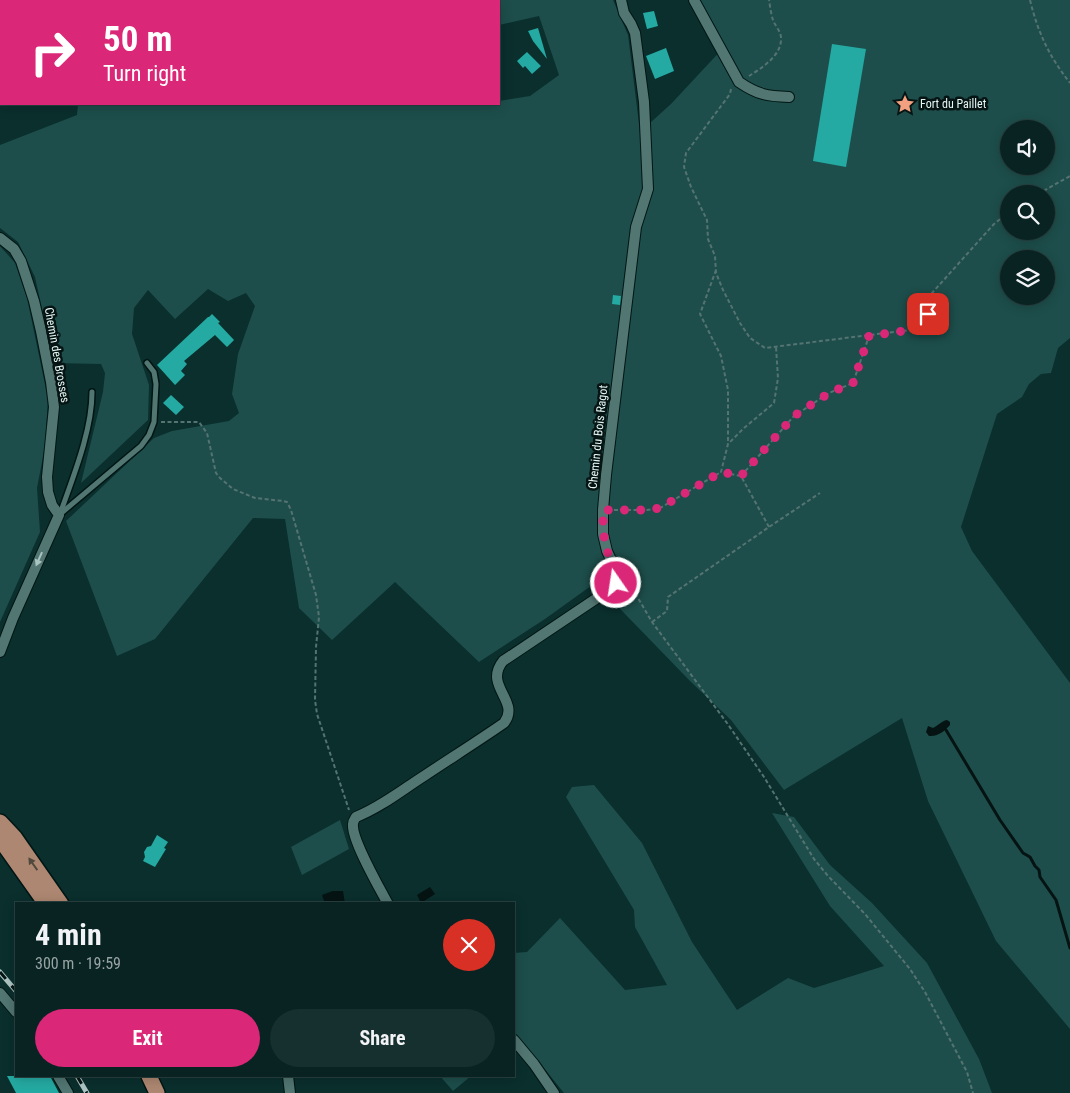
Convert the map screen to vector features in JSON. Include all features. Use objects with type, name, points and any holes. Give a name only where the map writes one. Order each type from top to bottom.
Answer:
[{"type":"main road","points":[[0,822],[15,838],[61,902]]},
{"type":"main road","points":[[0,839],[45,902]]},
{"type":"main road","points":[[139,1077],[147,1093]]},
{"type":"main road","points":[[149,1077],[157,1093]]},
{"type":"street","name":"Chemin du Bois Ragot","points":[[618,575],[604,543],[603,510],[612,413],[636,227],[648,189],[644,102],[635,33],[632,24],[624,13],[621,0]]},
{"type":"street","points":[[694,0],[739,82],[751,90],[769,96],[789,97]]},
{"type":"street","name":"Chemin des Brosses","points":[[0,238],[14,249],[21,261],[38,316],[54,407],[48,492],[52,504],[60,515]]},
{"type":"street","points":[[0,652],[13,618],[60,515]]},
{"type":"street","points":[[387,902],[368,867],[355,836],[352,826],[356,817],[392,797],[504,723],[509,713],[509,708],[496,676],[503,661],[609,590],[616,583],[618,575]]},
{"type":"street","points":[[0,993],[15,1011]]},
{"type":"street","points":[[515,1041],[554,1093]]},
{"type":"street","points":[[59,1077],[68,1093]]},
{"type":"street","points":[[288,1077],[290,1093]]},
{"type":"lane","points":[[60,515],[141,446],[149,436],[154,422],[155,378],[154,372],[147,363]]},
{"type":"lane","points":[[60,515],[89,424],[92,392]]},
{"type":"path","points":[[769,0],[773,20],[781,38],[776,54],[762,68],[734,85],[730,94],[686,153],[684,167],[691,187],[707,220],[708,239],[715,256],[716,273],[740,323],[750,338],[765,348],[910,330],[928,314],[932,293],[1000,219]]},
{"type":"path","points":[[1030,0],[1043,41],[1070,83]]},
{"type":"path","points":[[1054,185],[1070,176]]},
{"type":"path","points":[[716,269],[700,314],[721,356],[728,390],[728,444],[721,472]]},
{"type":"path","points":[[741,476],[794,416],[829,393],[853,383],[869,336]]},
{"type":"path","points":[[728,444],[774,403],[778,378],[776,347]]},
{"type":"path","points":[[154,422],[199,422],[207,432],[216,473],[220,478],[241,493],[262,499],[284,501],[289,506],[316,595],[319,617],[316,647],[317,714],[353,822]]},
{"type":"path","points":[[603,510],[647,510],[660,508],[721,472],[741,476],[770,527]]},
{"type":"path","points":[[652,622],[667,611],[668,598],[820,493]]},
{"type":"path","points":[[618,575],[638,598],[652,622],[728,723],[764,777],[814,859],[865,914],[914,974],[967,1072],[973,1093]]},
{"type":"shaded area","points":[[500,0],[613,0],[628,35],[640,132],[671,104],[725,46],[699,0],[1070,0],[1070,338],[1058,348],[1051,373],[1041,374],[1029,384],[1022,397],[997,414],[961,527],[972,551],[1070,683],[1070,1029],[996,941],[928,801],[902,718],[784,790],[731,720],[690,681],[595,583],[545,619],[479,662],[395,582],[332,640],[299,608],[285,519],[253,518],[155,639],[117,656],[66,521],[154,438],[172,431],[229,421],[239,413],[232,394],[238,354],[255,306],[246,293],[228,301],[208,289],[175,319],[148,290],[134,308],[132,334],[149,385],[148,420],[81,483],[103,392],[105,373],[101,364],[54,363],[35,277],[18,242],[0,228],[0,145],[77,115],[78,105],[500,105],[500,101],[530,96],[559,75],[539,16],[500,25]]},
{"type":"shaded area","points":[[0,246],[15,263],[27,298],[48,399],[45,446],[37,488],[40,532],[0,622]]},
{"type":"shaded area","points":[[947,720],[950,722],[950,725],[941,733],[929,736],[926,732],[928,726],[933,728]]},
{"type":"shaded area","points":[[594,785],[642,843],[692,942],[737,1010],[788,978],[814,988],[884,966],[830,906],[772,813],[794,817],[830,865],[872,903],[927,963],[979,1059],[992,1093],[564,1093],[515,1032],[515,953],[527,952],[560,918],[625,990],[667,985],[635,927],[634,910],[566,797],[572,787]]},
{"type":"shaded area","points":[[340,820],[349,849],[302,875],[291,847]]},
{"type":"shaded area","points":[[430,887],[435,894],[423,902],[420,902],[417,895]]},
{"type":"shaded area","points":[[333,891],[343,891],[345,902],[324,902],[322,895]]},
{"type":"shaded area","points":[[441,1077],[470,1077],[453,1091]]},
{"type":"building","points":[[654,11],[658,26],[647,29],[643,13]]},
{"type":"building","points":[[538,28],[547,59],[528,31]]},
{"type":"building","points":[[832,44],[866,49],[846,167],[813,161]]},
{"type":"building","points":[[666,48],[674,71],[655,79],[646,56]]},
{"type":"building","points":[[527,52],[541,66],[532,74],[517,61]]},
{"type":"building","points":[[613,295],[621,296],[620,305],[612,304]]},
{"type":"building","points":[[212,314],[234,340],[227,347],[215,335],[184,361],[187,364],[181,371],[185,375],[175,385],[157,365]]},
{"type":"building","points":[[171,395],[184,407],[176,415],[163,403]]},
{"type":"building","points":[[157,835],[168,842],[155,867],[143,861],[145,857],[144,852],[147,847],[151,846]]},
{"type":"building","points":[[7,1076],[51,1077],[59,1093],[16,1093]]},
{"type":"waterway","points":[[946,730],[1000,820],[1023,853],[1030,857],[1039,870],[1040,877],[1056,900],[1070,948]]},
{"type":"railway","points":[[0,972],[15,990]]},
{"type":"railway","points":[[78,1077],[87,1093]]},
{"type":"place","name":"Fort du Paillet","points":[[905,104]]},
{"type":"route","points":[[616,583],[618,580],[617,571],[604,543],[603,510],[647,510],[660,508],[721,472],[741,476],[794,416],[829,393],[853,383],[869,336],[910,330],[928,314]]}]
